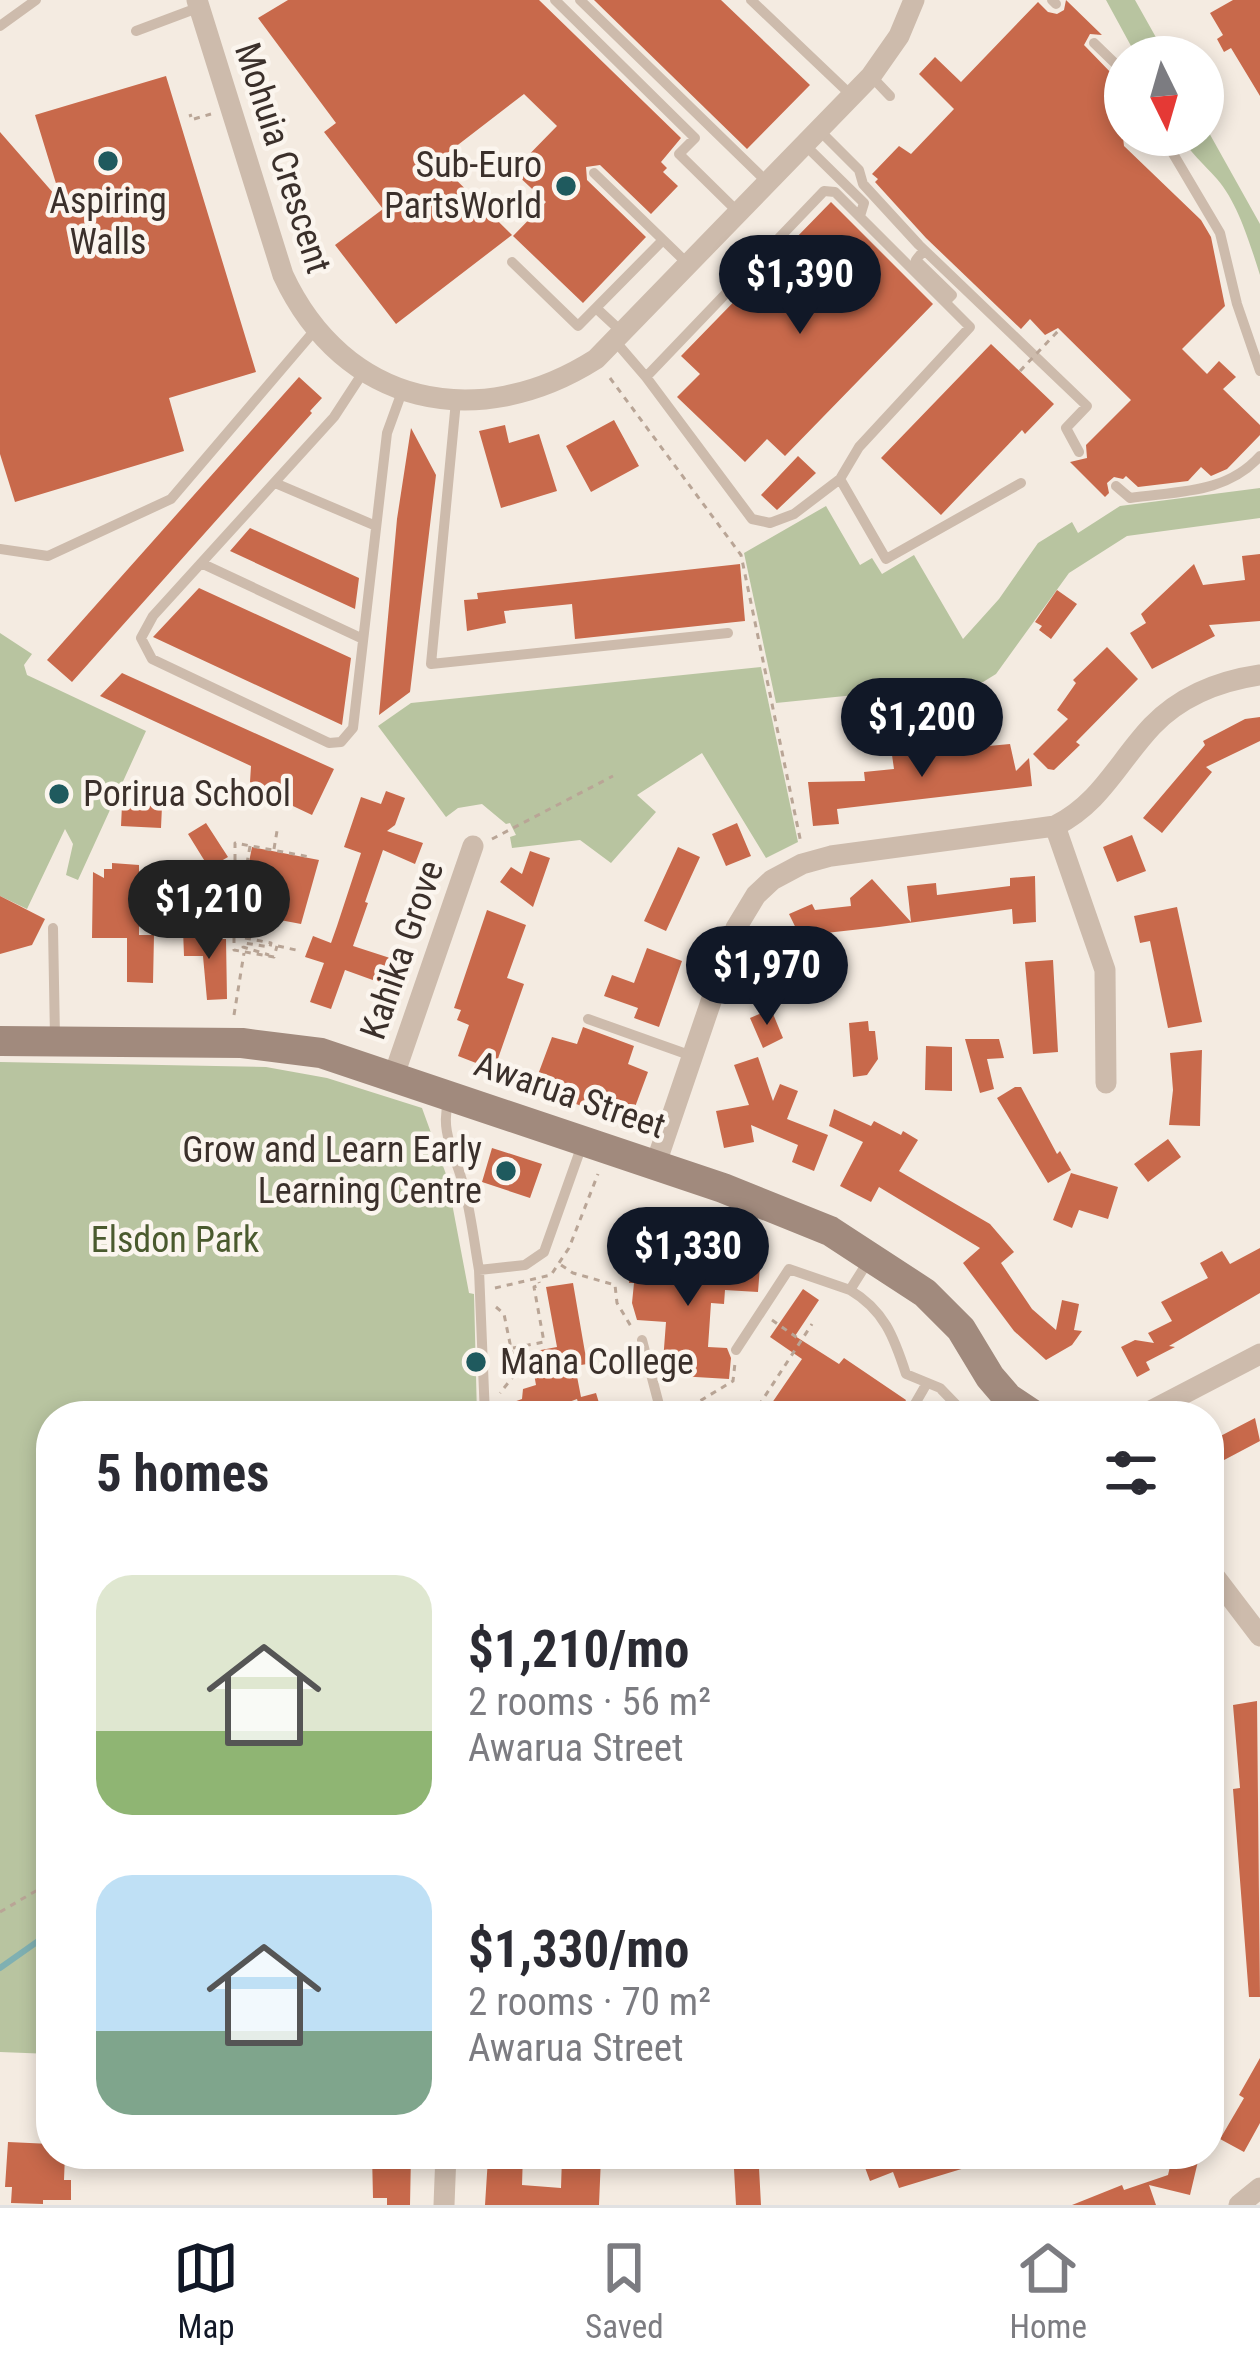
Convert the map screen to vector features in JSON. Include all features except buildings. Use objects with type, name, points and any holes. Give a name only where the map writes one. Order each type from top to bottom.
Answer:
[{"type":"street","name":"Mohuia Crescent","points":[[198,3],[283,275],[315,329],[364,370],[403,389],[456,401],[486,401],[540,389],[570,376],[619,337],[871,76],[899,36],[914,0]]},
{"type":"street","points":[[655,1166],[736,928],[746,908],[772,880],[793,867],[831,856],[1055,826],[1086,809],[1168,712],[1214,685],[1260,675]]},
{"type":"street","points":[[1055,826],[1105,970],[1106,1083]]},
{"type":"street","name":"Kahika Grove","points":[[394,1075],[473,846]]},
{"type":"street","name":"Awarua Street","points":[[0,1041],[260,1044],[320,1053],[655,1166],[806,1220],[871,1257],[950,1316],[990,1377],[1014,1401]]},
{"type":"street","points":[[1170,1401],[1260,1354]]},
{"type":"street","points":[[1224,1593],[1260,1636]]},
{"type":"street","points":[[444,2205],[445,2169]]},
{"type":"street","points":[[1239,2205],[1260,2188]]},
{"type":"lane","points":[[0,26],[36,0]]},
{"type":"lane","points":[[555,0],[695,138],[679,154],[739,213]]},
{"type":"lane","points":[[580,0],[768,183]]},
{"type":"lane","points":[[751,0],[851,97]]},
{"type":"lane","points":[[136,31],[198,3]]},
{"type":"lane","points":[[1094,43],[1104,53]]},
{"type":"lane","points":[[871,76],[890,96]]},
{"type":"lane","points":[[812,138],[864,202],[860,216]]},
{"type":"lane","points":[[812,138],[859,170],[862,184],[925,250],[1087,406],[1066,428],[1079,452]]},
{"type":"lane","points":[[1175,156],[1220,232],[1260,371]]},
{"type":"lane","points":[[594,173],[689,265]]},
{"type":"lane","points":[[596,308],[635,364],[752,519],[770,523],[794,514],[840,479],[859,447],[970,327],[836,192],[819,193],[785,227],[783,237],[646,376]]},
{"type":"lane","points":[[512,262],[578,326],[663,239]]},
{"type":"lane","points":[[925,250],[916,260],[952,295],[945,302]]},
{"type":"lane","points":[[0,549],[48,556],[171,499],[315,329]]},
{"type":"lane","points":[[364,370],[334,417],[146,624],[141,638],[152,659],[329,742],[349,737],[353,728],[387,433],[403,389]]},
{"type":"lane","points":[[456,401],[430,664],[728,633]]},
{"type":"lane","points":[[1116,486],[1130,498],[1221,486],[1260,456]]},
{"type":"lane","points":[[840,479],[886,559],[1021,483]]},
{"type":"lane","points":[[275,483],[376,526]]},
{"type":"lane","points":[[203,564],[363,639]]},
{"type":"lane","points":[[53,928],[55,1041]]},
{"type":"lane","points":[[588,1019],[692,1056]]},
{"type":"lane","points":[[450,1095],[444,1114],[447,1140],[463,1184],[479,1270],[485,1401]]},
{"type":"lane","points":[[479,1270],[525,1265],[544,1252],[584,1142]]},
{"type":"lane","points":[[850,1290],[871,1257]]},
{"type":"lane","points":[[736,1350],[789,1269],[864,1298],[891,1327],[906,1374],[940,1388],[953,1401]]},
{"type":"lane","points":[[642,1340],[658,1401]]},
{"type":"lane","points":[[917,1401],[927,1383]]},
{"type":"path","points":[[192,117],[206,116]]},
{"type":"path","points":[[1020,371],[1060,329]]},
{"type":"path","points":[[610,378],[741,555],[801,843]]},
{"type":"path","points":[[473,846],[613,776]]},
{"type":"path","points":[[273,850],[277,831]]},
{"type":"path","points":[[244,878],[235,876],[235,843],[310,857]]},
{"type":"path","points":[[250,846],[238,916],[234,916],[234,950],[274,957],[274,945]]},
{"type":"path","points":[[245,938],[296,950]]},
{"type":"path","points":[[268,956],[269,952],[244,943],[274,945]]},
{"type":"path","points":[[232,1022],[244,952]]},
{"type":"path","points":[[560,1264],[573,1273],[615,1285],[617,1303],[642,1340]]},
{"type":"path","points":[[511,1348],[544,1342],[533,1286],[540,1285],[539,1281]]},
{"type":"path","points":[[482,1304],[498,1307],[504,1314],[516,1373],[502,1392],[485,1395]]},
{"type":"path","points":[[778,1324],[802,1340]]},
{"type":"path","points":[[762,1401],[812,1324]]},
{"type":"path","points":[[701,1401],[734,1381],[736,1350]]},
{"type":"path","points":[[0,1912],[36,1891]]},
{"type":"green space","points":[[1106,0],[1135,0],[1155,36],[1126,36]]},
{"type":"green space","points":[[1195,156],[1222,156],[1260,224],[1260,275],[1243,224],[1217,179]]},
{"type":"green space","points":[[1260,488],[1260,518],[1127,536],[1069,573],[996,674],[983,682],[776,703],[744,553],[826,506],[860,565],[872,558],[882,574],[914,555],[963,639],[999,599],[1038,543],[1072,522],[1078,533],[1120,506]]},
{"type":"green space","name":"Porirua School","points":[[0,633],[32,654],[24,665],[27,675],[146,731],[78,880],[66,875],[73,844],[65,829],[27,909],[0,896]]},
{"type":"green space","points":[[761,667],[798,842],[766,858],[702,753],[637,795],[656,812],[611,863],[580,840],[512,848],[510,837],[516,835],[510,823],[482,804],[458,808],[446,817],[378,726],[411,703]]},
{"type":"green space","name":"Elsdon Park","points":[[0,1062],[266,1067],[327,1078],[422,1108],[447,1177],[469,1293],[474,1294],[477,1401],[36,1401],[36,2053],[0,2052]]},
{"type":"waterway","points":[[0,1968],[36,1943]]},
{"type":"place","name":"Aspiring Walls","points":[[108,161]]},
{"type":"place","name":"Sub-Euro PartsWorld","points":[[566,186]]},
{"type":"place","name":"Porirua School","points":[[59,794]]},
{"type":"place","name":"Grow and Learn Early Learning Centre","points":[[506,1171]]},
{"type":"place","name":"Mana College","points":[[476,1362]]}]
